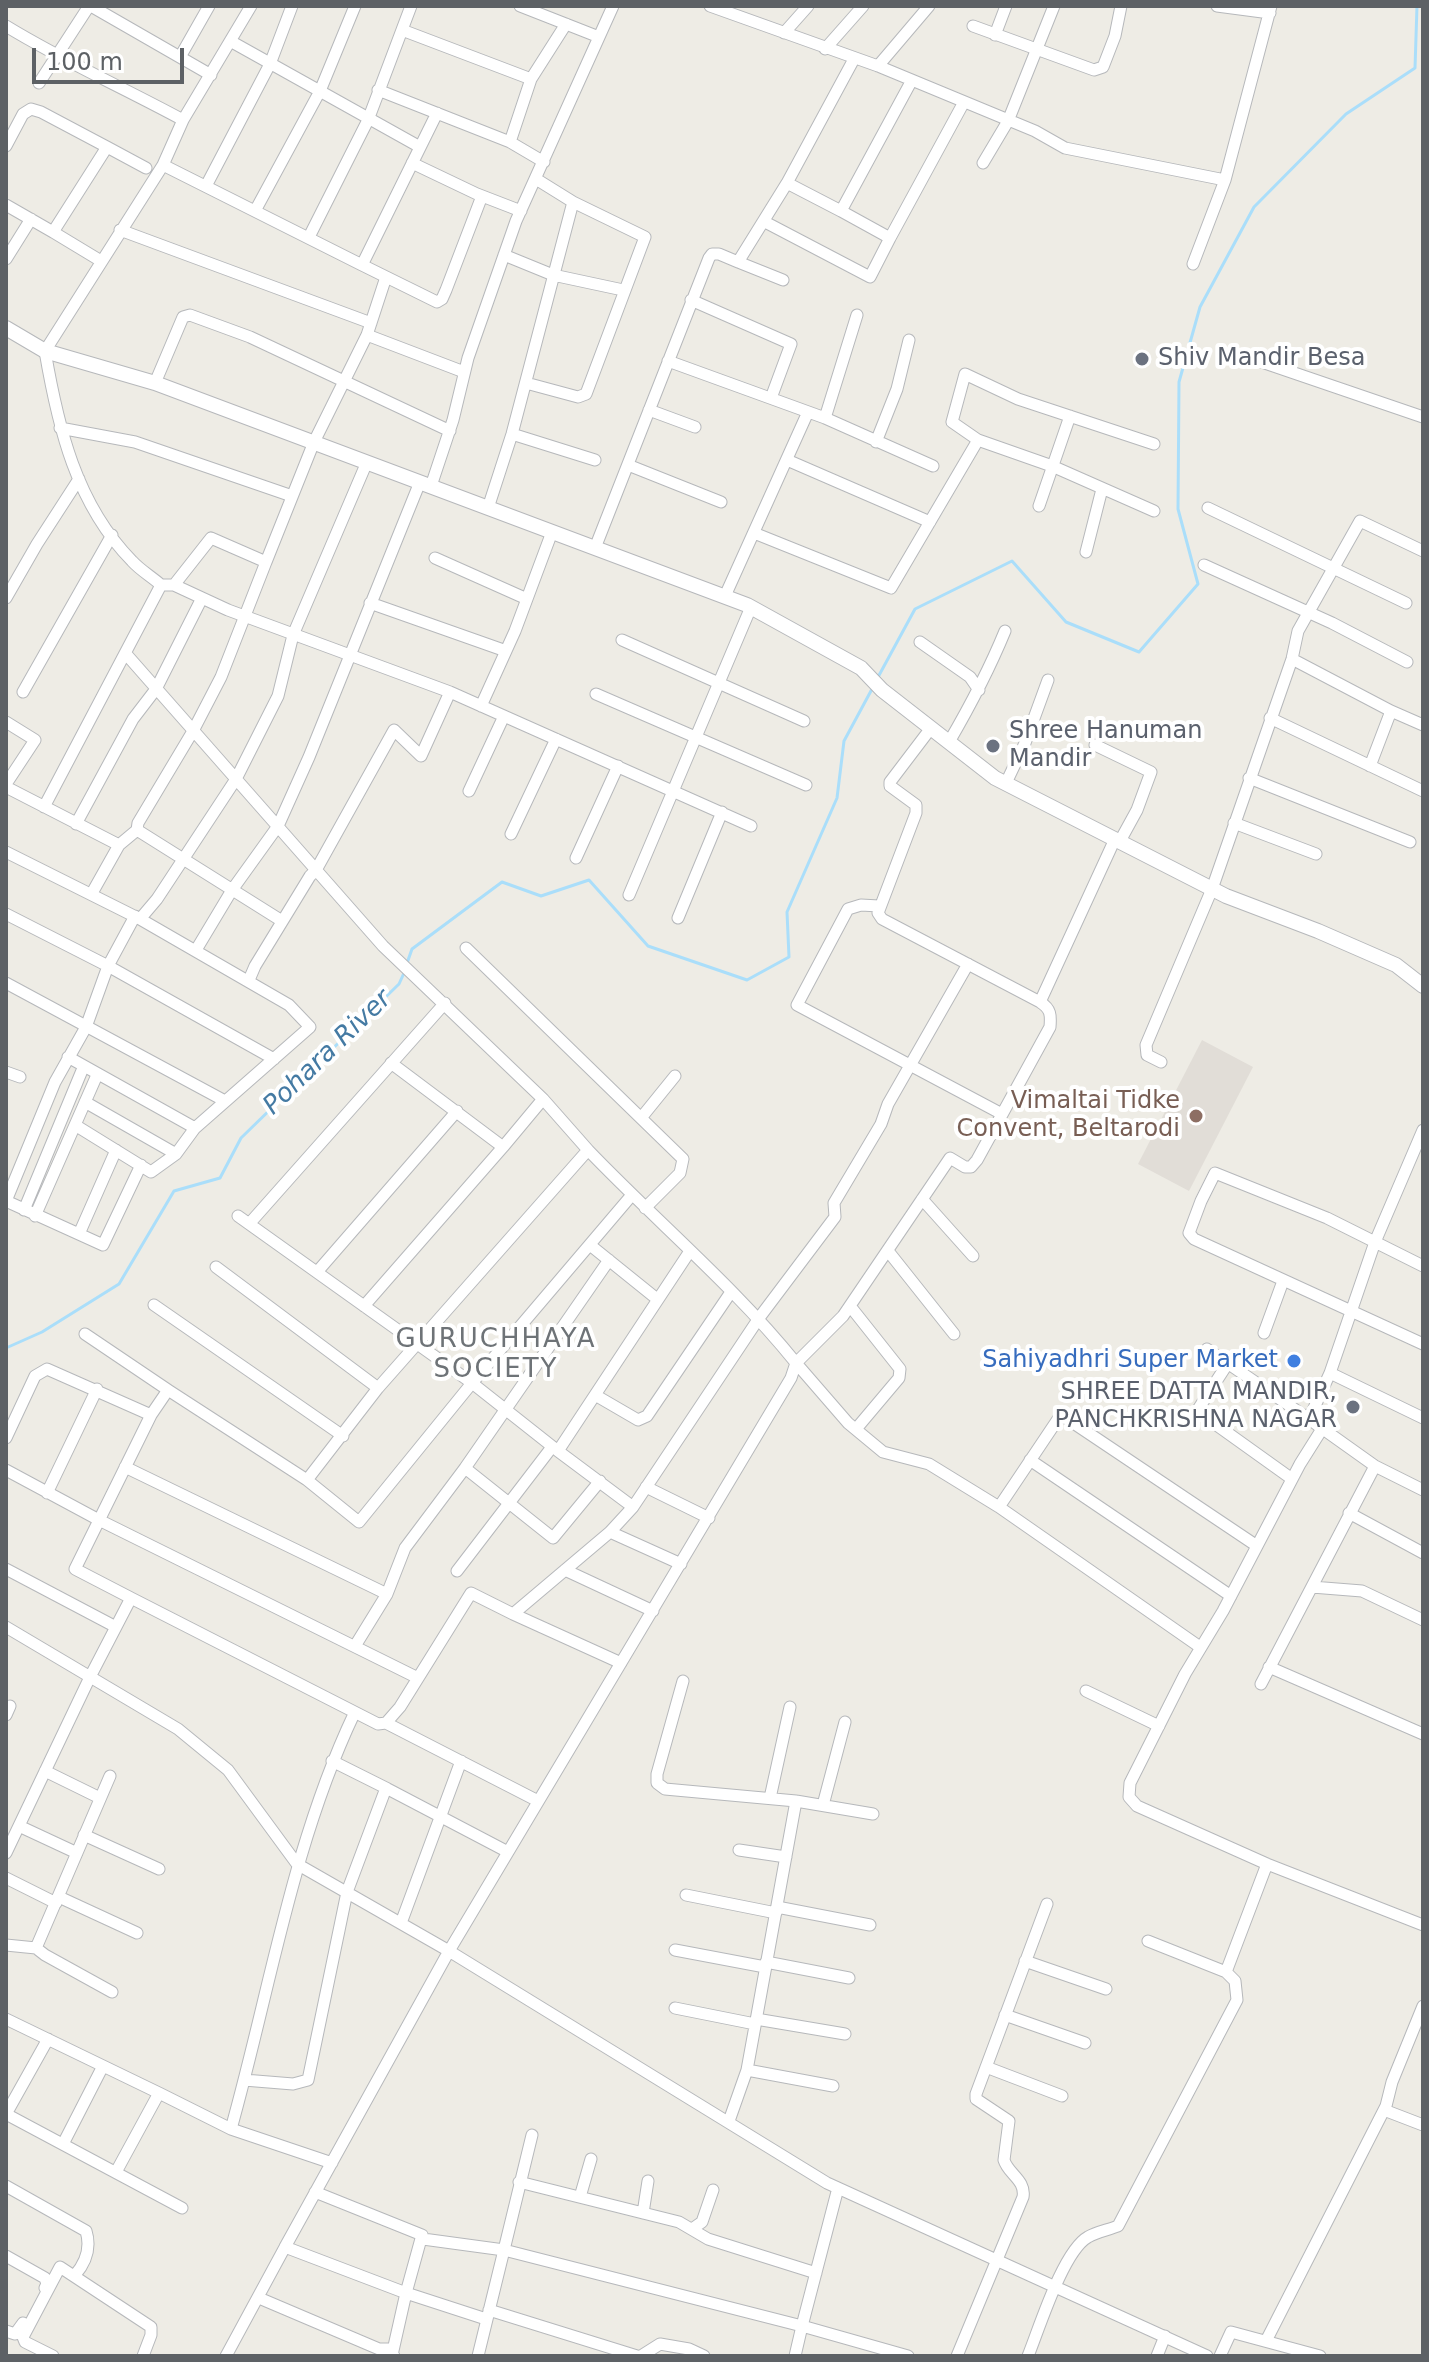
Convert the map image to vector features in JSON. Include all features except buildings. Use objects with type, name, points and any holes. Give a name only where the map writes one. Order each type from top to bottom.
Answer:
[{"type":"street","points":[[39,83],[90,6],[211,75]]},
{"type":"street","points":[[180,57],[209,6]]},
{"type":"street","points":[[251,6],[183,120],[163,165],[45,351],[60,428],[86,496],[132,561],[168,585],[293,635],[450,692],[751,826]]},
{"type":"street","points":[[206,186],[270,64],[292,6]]},
{"type":"street","points":[[255,211],[320,91],[355,6]]},
{"type":"street","points":[[309,237],[368,120],[411,6]]},
{"type":"street","points":[[520,6],[599,37]]},
{"type":"street","points":[[196,950],[232,890],[278,826],[309,757],[370,603],[450,431],[464,372],[504,255],[613,6]]},
{"type":"street","points":[[710,6],[878,66],[1035,131],[1065,148],[1225,180]]},
{"type":"street","points":[[784,33],[808,6]]},
{"type":"street","points":[[825,49],[863,6]]},
{"type":"street","points":[[878,66],[929,6]]},
{"type":"street","points":[[995,35],[1006,6]]},
{"type":"street","points":[[983,163],[1008,121],[1054,6]]},
{"type":"street","points":[[973,26],[1094,70],[1103,67],[1115,36],[1121,6]]},
{"type":"street","points":[[1193,264],[1225,180],[1271,10],[1217,6]]},
{"type":"street","points":[[510,142],[531,79],[566,24]]},
{"type":"street","points":[[6,26],[55,56],[112,81],[183,120]]},
{"type":"street","points":[[402,30],[531,79]]},
{"type":"street","points":[[232,42],[420,147]]},
{"type":"street","points":[[738,262],[765,222],[854,59]]},
{"type":"street","points":[[841,211],[912,80]]},
{"type":"street","points":[[378,90],[510,142],[544,162]]},
{"type":"street","points":[[765,222],[870,277],[964,102]]},
{"type":"street","points":[[6,146],[23,114],[31,109],[146,168]]},
{"type":"street","points":[[362,265],[437,113]]},
{"type":"street","points":[[53,232],[107,147]]},
{"type":"street","points":[[412,163],[521,211]]},
{"type":"street","points":[[163,165],[432,302],[442,299],[482,196]]},
{"type":"street","points":[[526,383],[578,397],[586,394],[645,237],[573,202],[536,179]]},
{"type":"street","points":[[787,183],[890,238]]},
{"type":"street","points":[[488,508],[512,434],[573,202]]},
{"type":"street","points":[[6,205],[101,261]]},
{"type":"street","points":[[6,259],[31,219]]},
{"type":"street","points":[[120,230],[369,329],[464,372]]},
{"type":"street","points":[[595,548],[691,300],[712,254],[719,254],[783,280]]},
{"type":"street","points":[[504,255],[553,275],[623,290]]},
{"type":"street","points":[[92,893],[119,845],[137,830],[138,823],[221,677],[314,442],[369,329],[386,277]]},
{"type":"street","points":[[691,300],[791,344],[771,398]]},
{"type":"street","points":[[155,383],[183,317],[190,315],[250,337],[450,431]]},
{"type":"street","points":[[825,418],[857,315]]},
{"type":"street","points":[[6,328],[45,351],[155,383],[751,607],[861,668],[882,690],[1006,783],[1212,889],[1396,965],[1423,986]]},
{"type":"street","points":[[876,442],[897,389],[909,340]]},
{"type":"street","points":[[668,361],[825,418],[933,466]]},
{"type":"street","points":[[1259,361],[1423,417]]},
{"type":"street","points":[[1154,444],[1018,399],[965,374],[952,422],[978,440],[1052,466],[1154,511]]},
{"type":"street","points":[[649,410],[695,427]]},
{"type":"street","points":[[725,596],[808,412]]},
{"type":"street","points":[[1039,506],[1070,416]]},
{"type":"street","points":[[60,428],[135,442],[292,496]]},
{"type":"street","points":[[512,434],[595,460]]},
{"type":"street","points":[[754,533],[891,588],[978,440]]},
{"type":"street","points":[[787,460],[930,522]]},
{"type":"street","points":[[141,1165],[103,1245],[6,1201],[55,1082],[86,1027],[108,966],[137,918],[157,899],[236,779],[278,696],[293,635],[367,462]]},
{"type":"street","points":[[628,465],[721,502]]},
{"type":"street","points":[[6,598],[79,479]]},
{"type":"street","points":[[1086,552],[1102,489]]},
{"type":"street","points":[[1208,508],[1406,603]]},
{"type":"street","points":[[1161,1062],[1147,1055],[1146,1045],[1212,889],[1292,659],[1298,631],[1307,613],[1360,521],[1423,551]]},
{"type":"street","points":[[481,706],[552,532]]},
{"type":"street","points":[[23,692],[112,535]]},
{"type":"street","points":[[44,807],[126,654],[168,585],[211,538],[266,562]]},
{"type":"street","points":[[435,558],[527,599]]},
{"type":"street","points":[[1204,565],[1332,623],[1407,662]]},
{"type":"street","points":[[76,824],[133,719],[156,689],[202,598]]},
{"type":"street","points":[[370,603],[506,651]]},
{"type":"street","points":[[629,895],[751,607]]},
{"type":"street","points":[[949,742],[979,690],[1005,631]]},
{"type":"street","points":[[622,640],[804,721]]},
{"type":"street","points":[[920,642],[970,677],[979,690]]},
{"type":"street","points":[[126,654],[383,946],[543,1099],[631,1196],[759,1318],[856,1429],[883,1452],[929,1464],[999,1507],[1200,1647]]},
{"type":"street","points":[[1292,659],[1423,725]]},
{"type":"street","points":[[1006,783],[1025,743],[1048,680]]},
{"type":"street","points":[[249,980],[282,921],[316,870],[394,730],[421,756],[450,692]]},
{"type":"street","points":[[596,694],[806,785]]},
{"type":"street","points":[[1370,766],[1391,711]]},
{"type":"street","points":[[469,791],[504,716]]},
{"type":"street","points":[[1270,718],[1423,791]]},
{"type":"street","points":[[6,722],[35,740],[6,786],[119,845]]},
{"type":"street","points":[[226,2356],[449,1951],[709,1518],[791,1378],[796,1363],[850,1306],[950,1158],[971,1167],[1050,1027],[1051,1016],[1047,1007],[1040,1002],[882,919],[878,913],[916,813],[916,805],[890,786],[890,782],[931,728]]},
{"type":"street","points":[[511,834],[556,739]]},
{"type":"street","points":[[1040,1002],[1117,840],[1137,810],[1151,772],[1095,745]]},
{"type":"street","points":[[576,858],[618,766]]},
{"type":"street","points":[[1249,778],[1410,842]]},
{"type":"street","points":[[678,918],[722,812]]},
{"type":"street","points":[[1234,823],[1316,854]]},
{"type":"street","points":[[137,830],[282,921]]},
{"type":"street","points":[[6,852],[92,893],[249,980],[289,1005],[310,1027],[195,1128],[176,1154],[151,1172],[75,1125]]},
{"type":"street","points":[[879,906],[861,905],[848,909],[797,1005],[1002,1114]]},
{"type":"street","points":[[6,914],[108,966],[274,1059]]},
{"type":"street","points":[[466,948],[683,1159],[680,1173],[645,1208]]},
{"type":"street","points":[[513,1614],[610,1532],[633,1507],[759,1318],[835,1217],[834,1203],[968,964]]},
{"type":"street","points":[[6,983],[225,1101]]},
{"type":"street","points":[[249,1224],[445,1003]]},
{"type":"street","points":[[68,1057],[195,1128]]},
{"type":"street","points":[[391,1063],[503,1147]]},
{"type":"street","points":[[30,1213],[83,1068]]},
{"type":"street","points":[[6,1072],[20,1077]]},
{"type":"street","points":[[30,1213],[97,1075]]},
{"type":"street","points":[[641,1118],[675,1076]]},
{"type":"street","points":[[364,1306],[543,1099]]},
{"type":"street","points":[[85,1102],[176,1154]]},
{"type":"street","points":[[317,1272],[457,1111]]},
{"type":"street","points":[[1309,1419],[1330,1373],[1375,1242],[1423,1130]]},
{"type":"street","points":[[79,1234],[116,1150]]},
{"type":"street","points":[[307,1480],[378,1388],[588,1150]]},
{"type":"street","points":[[1423,1266],[1327,1218],[1215,1173],[1189,1233],[1194,1239],[1423,1344]]},
{"type":"street","points":[[85,1334],[307,1480],[359,1522],[631,1196]]},
{"type":"street","points":[[922,1199],[973,1256]]},
{"type":"street","points":[[238,1216],[472,1383],[633,1507]]},
{"type":"street","points":[[590,1245],[657,1299]]},
{"type":"street","points":[[457,1571],[595,1395],[690,1251]]},
{"type":"street","points":[[888,1251],[954,1334]]},
{"type":"street","points":[[355,1646],[387,1594],[405,1548],[465,1468],[609,1260]]},
{"type":"street","points":[[216,1267],[378,1388]]},
{"type":"street","points":[[1264,1333],[1283,1281]]},
{"type":"street","points":[[595,1395],[638,1420],[647,1416],[731,1292]]},
{"type":"street","points":[[154,1305],[343,1436]]},
{"type":"street","points":[[850,1306],[900,1369],[899,1378],[856,1429]]},
{"type":"street","points":[[1207,1349],[1375,1466],[1423,1490]]},
{"type":"street","points":[[1228,1363],[1197,1411],[1292,1479]]},
{"type":"street","points":[[6,1438],[35,1376],[47,1369],[151,1415]]},
{"type":"street","points":[[1330,1373],[1423,1418]]},
{"type":"street","points":[[47,1493],[97,1389]]},
{"type":"street","points":[[168,1390],[151,1415],[75,1569],[354,1714],[378,1724],[386,1723],[538,1801]]},
{"type":"street","points":[[999,1507],[1063,1416],[1257,1546]]},
{"type":"street","points":[[1322,1429],[1200,1647],[1128,1790],[1132,1802],[1267,1864],[1423,1925]]},
{"type":"street","points":[[1030,1460],[1231,1596]]},
{"type":"street","points":[[1261,1684],[1375,1466]]},
{"type":"street","points":[[125,1467],[387,1594]]},
{"type":"street","points":[[465,1468],[553,1538],[600,1481]]},
{"type":"street","points":[[6,1470],[99,1520],[418,1678]]},
{"type":"street","points":[[646,1487],[709,1518]]},
{"type":"street","points":[[1349,1513],[1423,1553]]},
{"type":"street","points":[[610,1532],[681,1564]]},
{"type":"street","points":[[6,1569],[116,1627]]},
{"type":"street","points":[[565,1570],[653,1611]]},
{"type":"street","points":[[1312,1587],[1362,1591],[1423,1620]]},
{"type":"street","points":[[386,1723],[400,1707],[471,1593],[621,1663]]},
{"type":"street","points":[[6,1853],[131,1598]]},
{"type":"street","points":[[6,1627],[178,1729],[228,1770],[297,1864],[449,1951],[838,2188],[1207,2356]]},
{"type":"street","points":[[1269,1667],[1423,1734]]},
{"type":"street","points":[[683,1681],[657,1774],[657,1783],[665,1789],[796,1801],[873,1814]]},
{"type":"street","points":[[1086,1691],[1159,1726]]},
{"type":"street","points":[[770,1798],[790,1707]]},
{"type":"street","points":[[231,2129],[297,1864],[332,1761],[354,1714]]},
{"type":"street","points":[[823,1805],[845,1722]]},
{"type":"street","points":[[332,1761],[508,1852]]},
{"type":"street","points":[[401,1923],[461,1761]]},
{"type":"street","points":[[45,1771],[100,1798]]},
{"type":"street","points":[[36,1948],[110,1776]]},
{"type":"street","points":[[244,2080],[293,2084],[308,2080],[347,1892],[386,1788]]},
{"type":"street","points":[[729,2121],[747,2070],[796,1801]]},
{"type":"street","points":[[19,1826],[77,1853]]},
{"type":"street","points":[[84,1835],[159,1869]]},
{"type":"street","points":[[739,1850],[786,1857]]},
{"type":"street","points":[[1226,1972],[1267,1864]]},
{"type":"street","points":[[6,1878],[137,1933]]},
{"type":"street","points":[[686,1895],[870,1925]]},
{"type":"street","points":[[957,2356],[1024,2190],[1004,2160],[1009,2121],[976,2099],[1047,1904]]},
{"type":"street","points":[[1028,2356],[1055,2287],[1079,2244],[1089,2236],[1118,2226],[1237,2000],[1235,1981],[1226,1972],[1148,1941]]},
{"type":"street","points":[[6,1945],[36,1948],[112,1992]]},
{"type":"street","points":[[675,1950],[849,1978]]},
{"type":"street","points":[[1025,1961],[1106,1989]]},
{"type":"street","points":[[1266,2341],[1384,2110],[1423,2006]]},
{"type":"street","points":[[675,2008],[845,2034]]},
{"type":"street","points":[[1005,2015],[1085,2043]]},
{"type":"street","points":[[6,2019],[231,2129],[332,2163]]},
{"type":"street","points":[[48,2039],[6,2114],[182,2208]]},
{"type":"street","points":[[63,2144],[103,2066]]},
{"type":"street","points":[[986,2067],[1062,2096]]},
{"type":"street","points":[[747,2070],[833,2086]]},
{"type":"street","points":[[116,2172],[159,2093]]},
{"type":"street","points":[[1384,2110],[1423,2125]]},
{"type":"street","points":[[478,2356],[532,2135]]},
{"type":"street","points":[[580,2197],[591,2159]]},
{"type":"street","points":[[643,2213],[648,2181]]},
{"type":"street","points":[[519,2182],[679,2222],[708,2239],[816,2273]]},
{"type":"street","points":[[6,2186],[86,2231],[90,2245],[75,2275]]},
{"type":"street","points":[[795,2356],[838,2188]]},
{"type":"street","points":[[692,2229],[702,2222],[713,2190]]},
{"type":"street","points":[[259,2298],[394,2353],[422,2235],[315,2192]]},
{"type":"street","points":[[421,2241],[504,2250],[908,2356]]},
{"type":"street","points":[[285,2247],[406,2293],[639,2356],[660,2344],[689,2349],[704,2356]]},
{"type":"street","points":[[6,2256],[45,2278],[47,2284],[17,2332],[11,2334],[6,2331]]},
{"type":"street","points":[[53,2356],[25,2342],[23,2337],[58,2268],[75,2275],[151,2327],[153,2331],[143,2356]]},
{"type":"street","points":[[1220,2356],[1231,2332],[1320,2356]]},
{"type":"street","points":[[1157,2356],[1165,2336]]},
{"type":"shaded area","name":"Vimaltai Tidke Convent, Beltarodi","points":[[1202,1040],[1253,1067],[1189,1191],[1138,1164]]},
{"type":"waterway","name":"Pohara River","points":[[877,679],[915,609],[1012,561],[1066,622],[1139,652],[1198,584],[1178,509],[1179,382],[1200,307],[1254,207],[1346,114],[1415,68],[1417,6]]},
{"type":"waterway","name":"Pohara River","points":[[406,966],[412,949],[502,882],[541,896],[589,880],[648,946],[747,980],[789,957],[787,912],[837,798],[844,741],[872,689]]},
{"type":"waterway","name":"Pohara River","points":[[6,1348],[42,1332],[119,1284],[174,1191],[220,1178],[241,1138],[399,984],[404,973]]},
{"type":"place","name":"Shiv Mandir Besa","points":[[1142,359]]},
{"type":"place","name":"Shree Hanuman Mandir","points":[[993,746]]},
{"type":"place","name":"Vimaltai Tidke Convent, Beltarodi","points":[[1196,1116]]},
{"type":"place","name":"Sahiyadhri Super Market","points":[[1294,1361]]},
{"type":"place","name":"SHREE DATTA MANDIR, PANCHKRISHNA NAGAR","points":[[1353,1407]]},
{"type":"district","name":"GURUCHHAYA SOCIETY","points":[[496,1355]]}]
